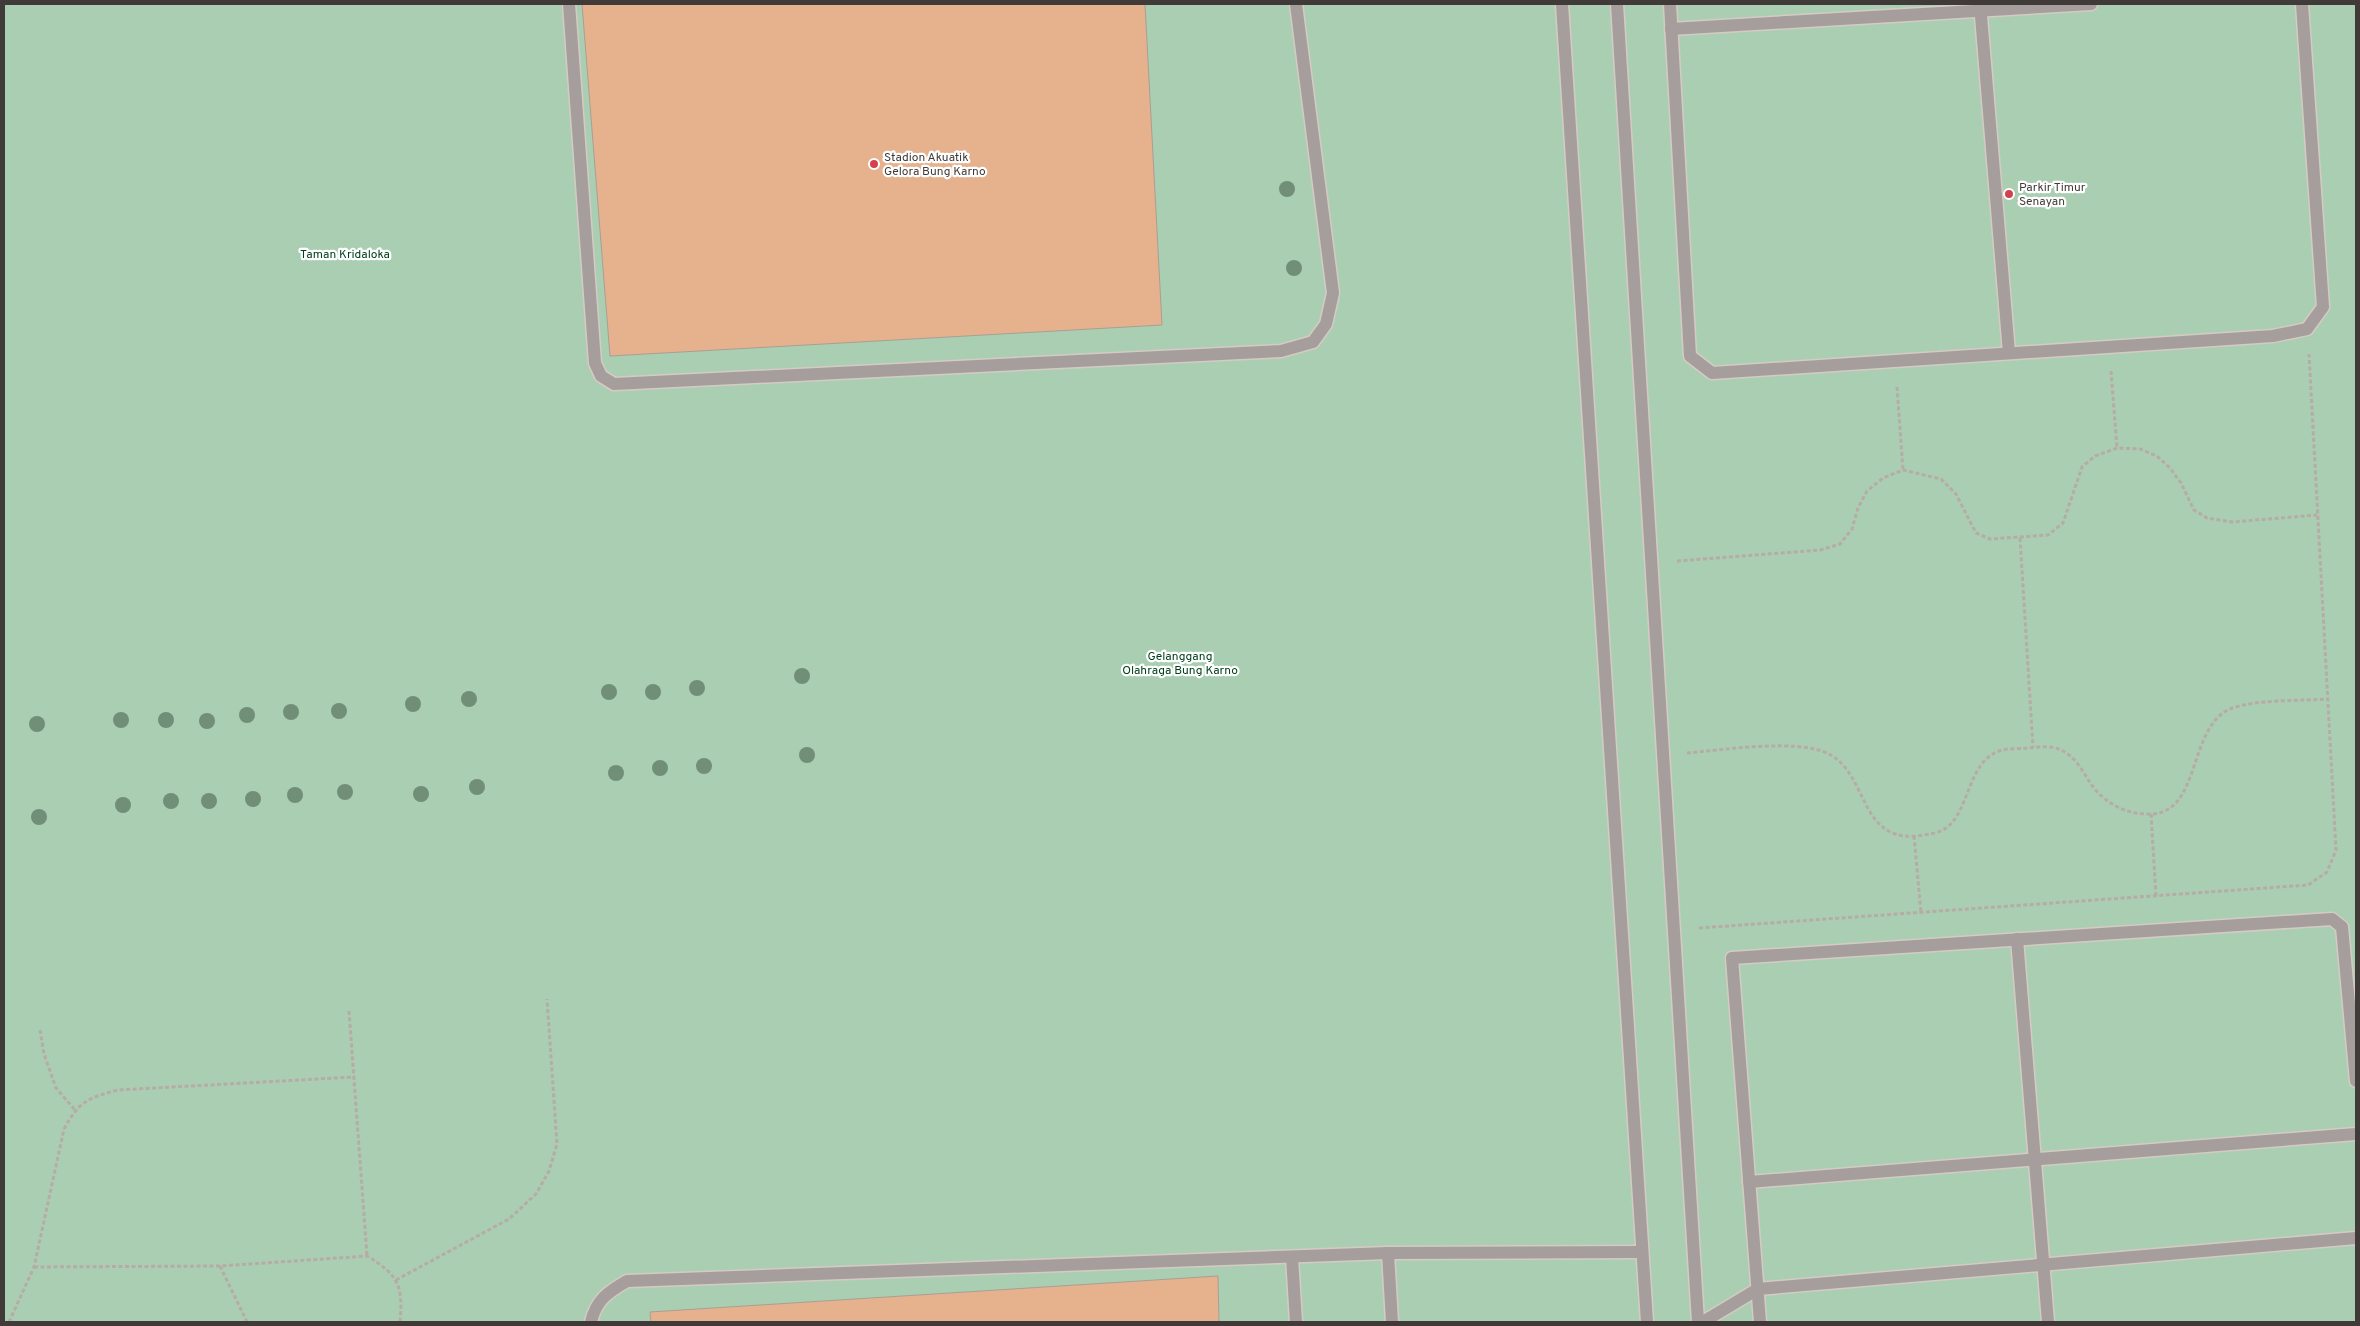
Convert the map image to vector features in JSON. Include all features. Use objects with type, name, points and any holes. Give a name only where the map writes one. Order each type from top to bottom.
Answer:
[{"type":"lane","points":[[569,4],[595,363],[601,376],[614,384],[1281,351],[1314,342],[1326,324],[1333,293],[1296,4]]},
{"type":"lane","points":[[1562,4],[1647,1322]]},
{"type":"lane","points":[[1617,4],[1698,1322]]},
{"type":"lane","points":[[1670,4],[1690,356],[1712,373],[2273,336],[2307,329],[2323,307],[2302,4]]},
{"type":"lane","points":[[1671,29],[1981,7],[2091,4]]},
{"type":"lane","points":[[1981,7],[2009,353]]},
{"type":"lane","points":[[1760,1322],[1732,958],[2332,919],[2342,927],[2356,1082]]},
{"type":"lane","points":[[2017,939],[2048,1322]]},
{"type":"lane","points":[[1749,1182],[2356,1134]]},
{"type":"lane","points":[[1703,1322],[1758,1290],[2356,1238]]},
{"type":"lane","points":[[592,1322],[594,1312],[605,1294],[626,1281],[1388,1253],[1642,1252]]},
{"type":"lane","points":[[1388,1253],[1392,1322]]},
{"type":"lane","points":[[1292,1256],[1296,1322]]},
{"type":"path","points":[[1673,930],[2308,885],[2328,872],[2336,850],[2307,329]]},
{"type":"path","points":[[2109,347],[2117,448]]},
{"type":"path","points":[[1895,361],[1904,470]]},
{"type":"path","points":[[1651,563],[1820,550],[1840,544],[1852,529],[1858,508],[1868,490],[1883,478],[1904,470],[1941,479],[1956,494],[1976,533],[1990,539],[2048,535],[2063,523],[2082,467],[2096,456],[2117,448],[2140,449],[2157,456],[2170,468],[2181,483],[2194,510],[2207,518],[2232,522],[2317,515]]},
{"type":"path","points":[[2020,538],[2033,747]]},
{"type":"path","points":[[1664,755],[1771,746],[1803,747],[1829,754],[1842,764],[1869,811],[1882,828],[1904,836],[1914,836],[1944,829],[1957,815],[1978,771],[1987,759],[1998,752],[2033,747],[2049,746],[2062,750],[2072,757],[2105,800],[2120,809],[2151,814],[2164,812],[2178,801],[2190,778],[2212,722],[2230,710],[2255,704],[2328,699]]},
{"type":"path","points":[[2151,814],[2156,896]]},
{"type":"path","points":[[1914,836],[1921,913]]},
{"type":"path","points":[[396,1280],[509,1219],[536,1194],[545,1178],[557,1144],[547,999]]},
{"type":"path","points":[[349,1011],[367,1256]]},
{"type":"path","points":[[40,1030],[44,1054],[56,1088],[75,1110]]},
{"type":"path","points":[[10,1322],[34,1267],[64,1129],[75,1110],[93,1097],[118,1090],[354,1077]]},
{"type":"path","points":[[34,1267],[220,1266],[367,1256],[382,1265],[396,1280],[402,1298],[400,1322]]},
{"type":"path","points":[[220,1266],[247,1322]]},
{"type":"green space","name":"Gelanggang Olahraga Bung Karno","points":[[4,4],[2356,4],[2356,1322],[4,1322]]},
{"type":"building","name":"Stadion Akuatik Gelora Bung Karno","points":[[582,4],[1145,4],[1162,325],[610,356]]},
{"type":"building","points":[[1218,1276],[1219,1322],[651,1322],[650,1312]]},
{"type":"place","name":"Stadion Akuatik Gelora Bung Karno","points":[[874,164]]},
{"type":"place","name":"Parkir Timur Senayan","points":[[2009,194]]},
{"type":"park label","name":"Taman Kridaloka","points":[[345,254]]}]
